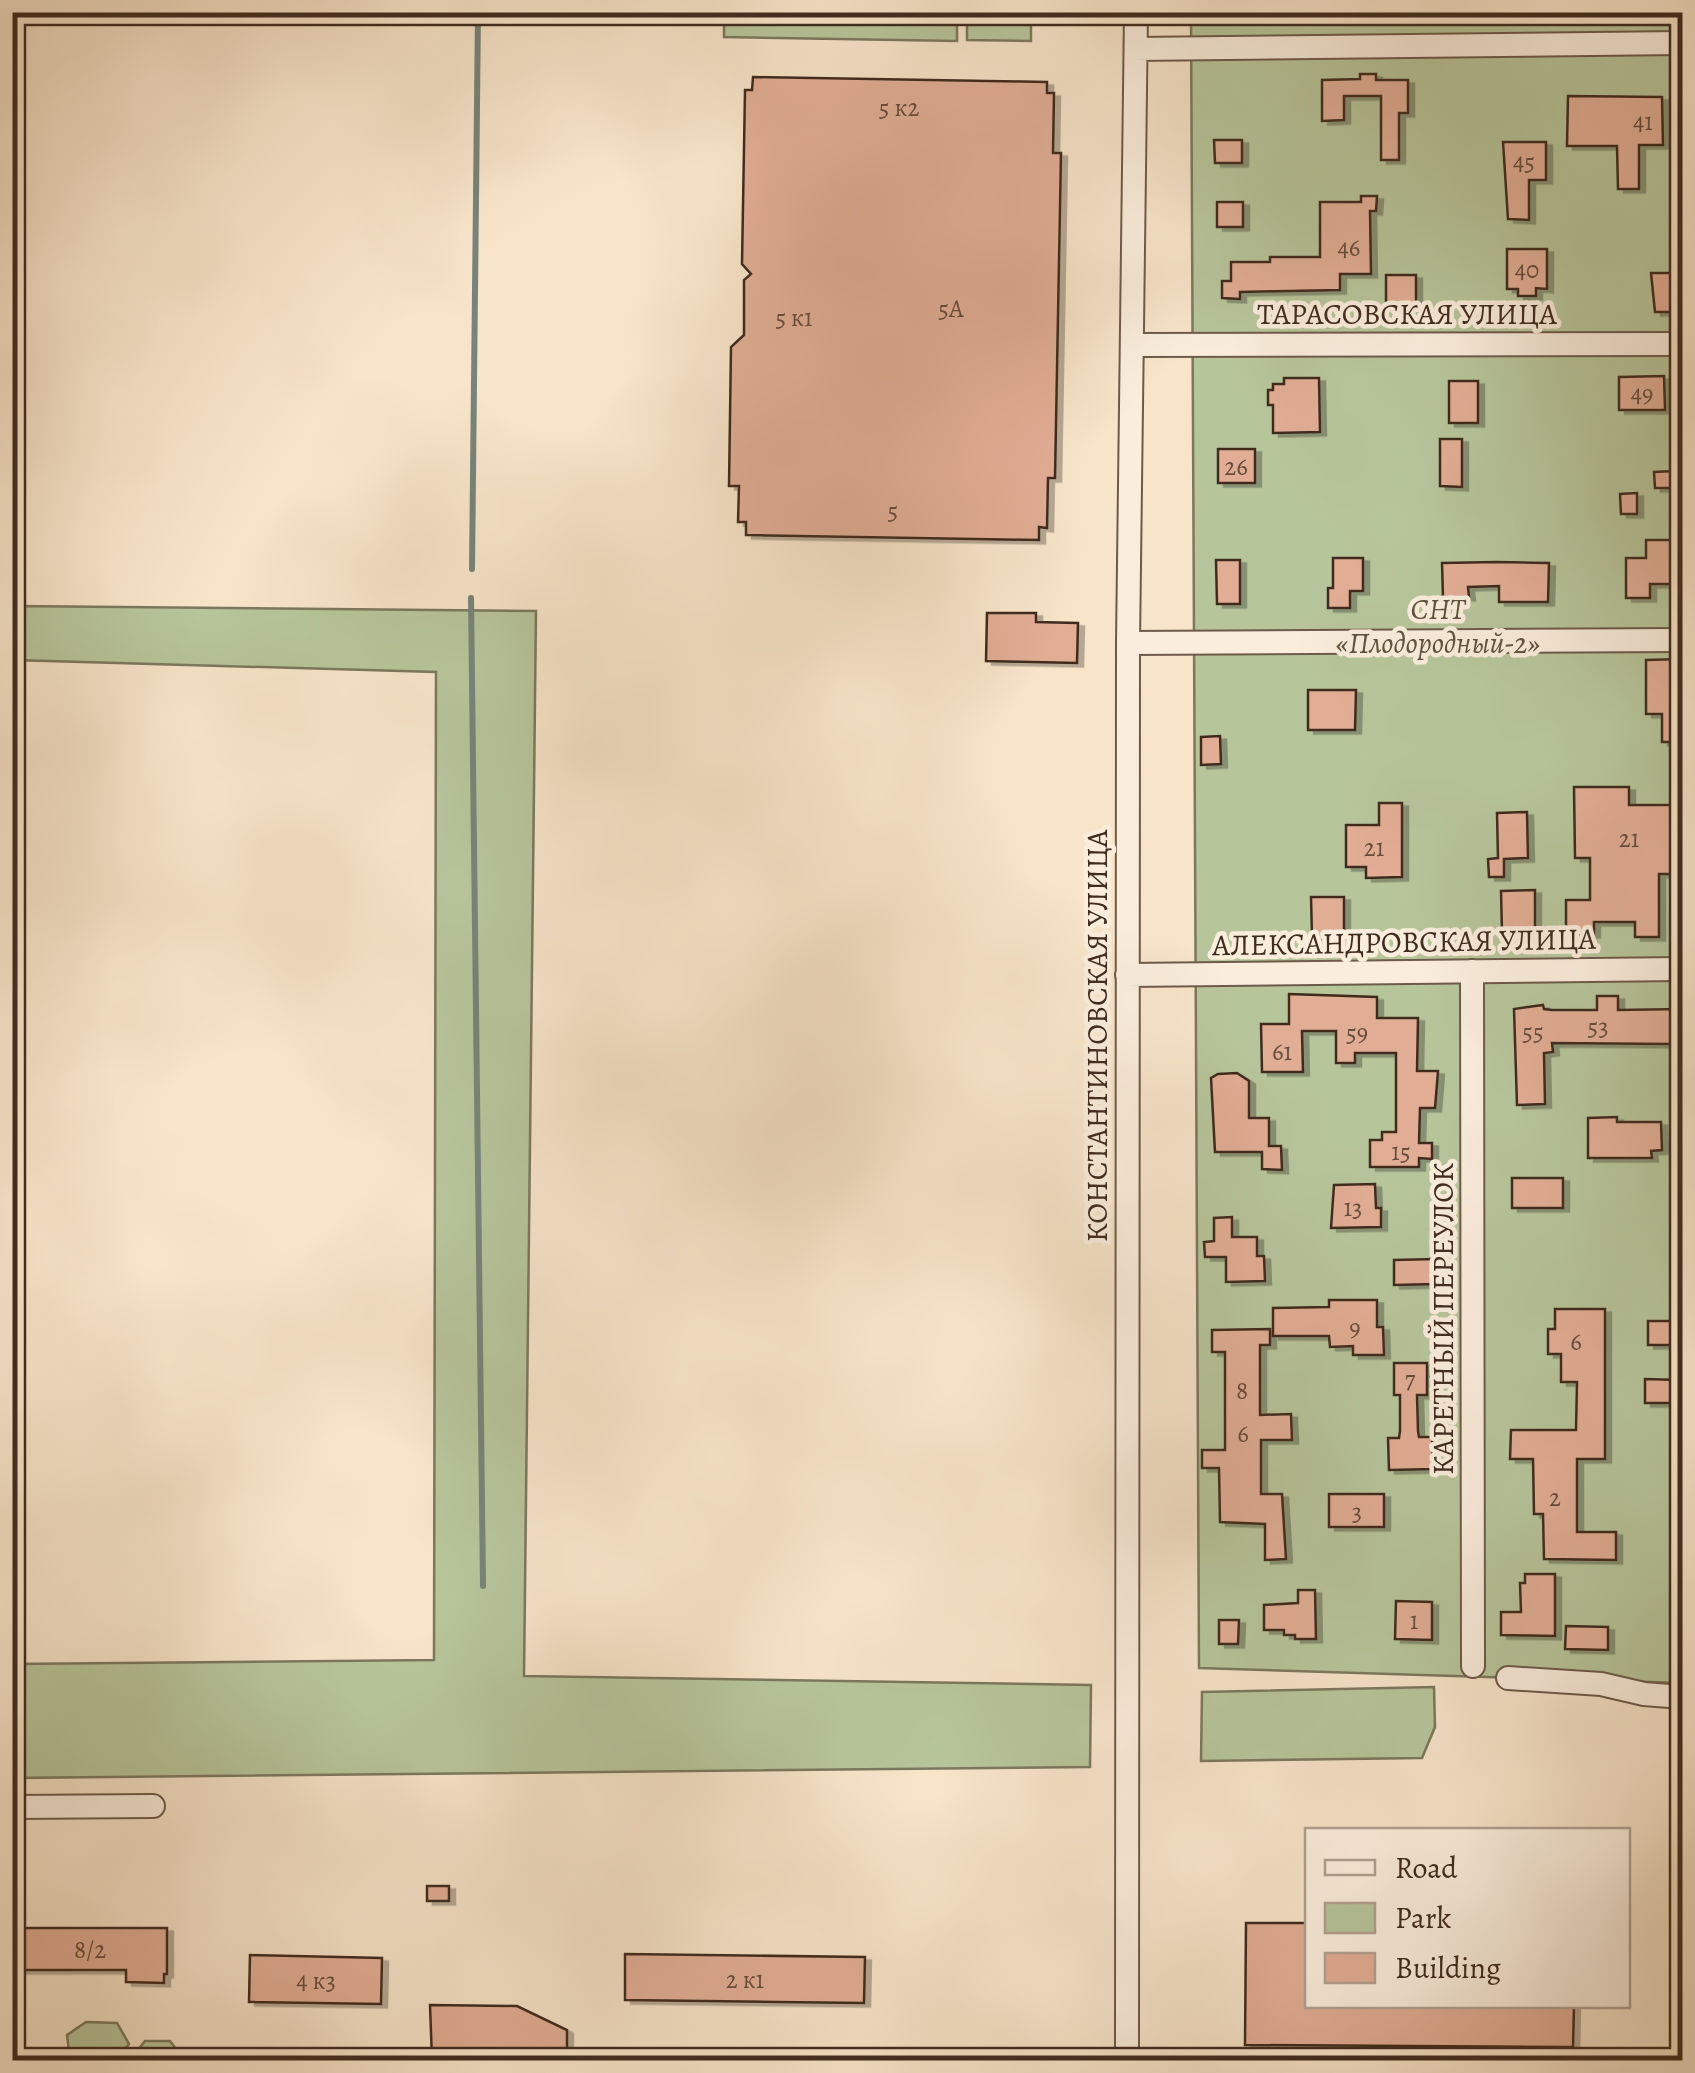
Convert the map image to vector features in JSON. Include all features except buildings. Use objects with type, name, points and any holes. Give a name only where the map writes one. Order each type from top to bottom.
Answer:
[{"type":"street","name":"КОНСТАНТИНОВСКАЯ УЛИЦА","points":[[1127,2060],[1128,643],[1136,12]]},
{"type":"street","points":[[1136,49],[1682,42]]},
{"type":"street","name":"ТАРАСОВСКАЯ УЛИЦА","points":[[1132,346],[1682,344]]},
{"type":"street","points":[[1128,643],[1682,640]]},
{"type":"street","name":"АЛЕКСАНДРОВСКАЯ УЛИЦА","points":[[1127,975],[1682,969]]},
{"type":"street","name":"КАРЕТНЫЙ ПЕРЕУЛОК","points":[[1472,972],[1473,1666]]},
{"type":"street","points":[[1508,1678],[1601,1684],[1682,1698]]},
{"type":"street","points":[[12,1807],[153,1806]]},
{"type":"green space","points":[[932,13],[957,13],[957,41],[724,37],[724,17],[931,19]]},
{"type":"green space","points":[[967,13],[1017,13],[1020,18],[1023,15],[1031,22],[1031,41],[967,40]]},
{"type":"green space","name":"СНТ «Плодородный-2»","points":[[1191,13],[1682,13],[1682,1683],[1199,1668]]},
{"type":"green space","points":[[13,606],[536,611],[524,1676],[1091,1685],[1090,1767],[13,1778],[13,1664],[434,1660],[436,672],[13,660]]},
{"type":"green space","points":[[1434,1687],[1435,1727],[1422,1758],[1201,1761],[1202,1692]]},
{"type":"green space","points":[[86,2022],[117,2023],[129,2044],[117,2060],[70,2060],[67,2035]]},
{"type":"green space","points":[[145,2041],[170,2041],[177,2050],[177,2060],[130,2060]]},
{"type":"waterway","points":[[472,569],[478,12]]},
{"type":"waterway","points":[[471,598],[483,1586]]}]
